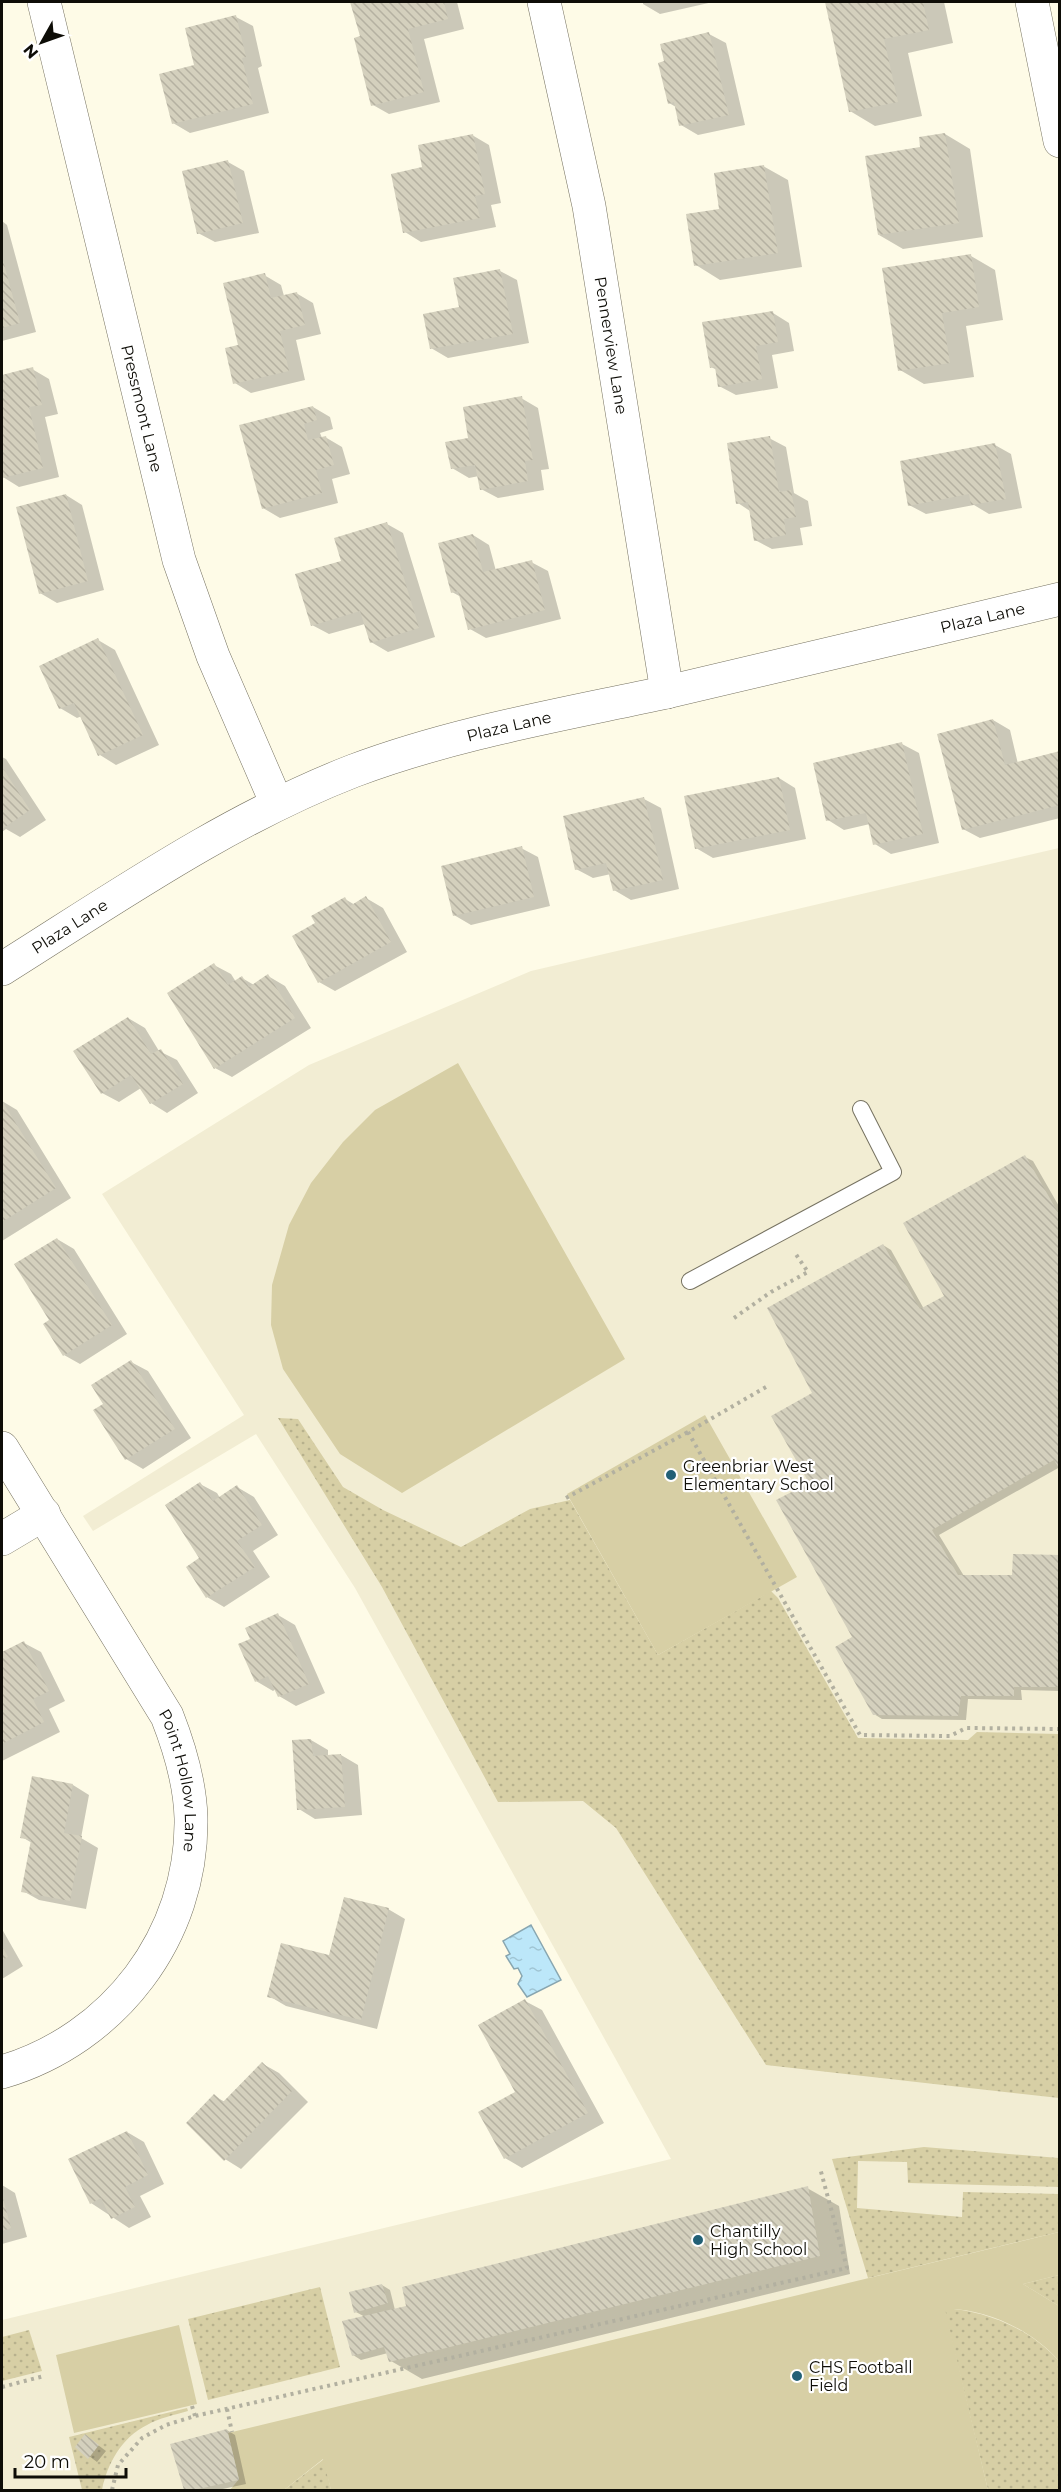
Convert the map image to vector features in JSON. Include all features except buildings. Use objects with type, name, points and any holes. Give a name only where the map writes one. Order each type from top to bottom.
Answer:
[{"type":"street","name":"Pressmont Lane","points":[[44,2],[179,560],[213,656],[277,804]]},
{"type":"street","name":"Pennerview Lane","points":[[544,2],[589,206],[667,692]]},
{"type":"street","points":[[1032,2],[1059,141]]},
{"type":"street","name":"Plaza Lane","points":[[2,969],[204,842],[277,804],[354,771],[469,734],[667,692],[1059,599]]},
{"type":"street","name":"Point Hollow Lane","points":[[2,1448],[167,1716],[180,1749],[187,1783],[190,1818],[189,1851],[183,1884],[161,1943],[144,1971],[104,2017],[65,2046],[29,2064],[2,2072]]},
{"type":"street","points":[[2,1539],[44,1515]]},
{"type":"lane","points":[[690,1281],[893,1172],[861,1109]]},
{"type":"path","points":[[734,1318],[771,1292],[808,1272],[790,1245]]},
{"type":"path","points":[[566,1498],[766,1387]]},
{"type":"path","points":[[688,1432],[860,1735],[950,1736],[966,1728],[1059,1729]]},
{"type":"path","points":[[112,2490],[118,2465],[142,2438],[166,2425],[195,2416],[847,2268],[820,2168]]},
{"type":"path","points":[[2,2387],[44,2376]]},
{"type":"path","points":[[192,2406],[195,2416]]},
{"type":"path","points":[[227,2409],[232,2432]]},
{"type":"shaded area","name":"Greenbriar West Elementary School","points":[[1059,848],[1059,2490],[2,2490],[2,2320],[671,2159],[355,1588],[256,1434],[93,1531],[83,1516],[244,1415],[102,1194],[309,1065],[531,971]]},
{"type":"shaded area","points":[[458,1063],[625,1359],[402,1493],[340,1454],[283,1369],[271,1325],[272,1285],[289,1225],[311,1183],[343,1142],[375,1110]]},
{"type":"shaded area","points":[[705,1415],[797,1577],[658,1655],[567,1494]]},
{"type":"shaded area","points":[[278,1418],[298,1419],[343,1487],[383,1510],[461,1547],[530,1509],[570,1500],[658,1655],[771,1591],[778,1598],[858,1738],[968,1740],[977,1732],[1059,1734],[1059,2098],[766,2065],[616,1828],[583,1801],[498,1802],[382,1587]]},
{"type":"shaded area","points":[[924,2147],[1059,2158],[1059,2187],[908,2183],[907,2162],[858,2161],[857,2208],[962,2217],[963,2192],[1059,2194],[1059,2232],[868,2278],[832,2159]]},
{"type":"shaded area","name":"CHS Football Field","points":[[1059,2232],[1059,2275],[1023,2284],[1059,2306],[1059,2361],[1036,2340],[1007,2323],[976,2312],[945,2309],[988,2490],[331,2490],[323,2459],[284,2490],[230,2490],[239,2479],[228,2433]]},
{"type":"shaded area","points":[[1059,2275],[1059,2306],[1023,2284]]},
{"type":"shaded area","points":[[320,2287],[340,2367],[208,2400],[188,2319]]},
{"type":"shaded area","points":[[944,2308],[976,2313],[1007,2324],[1035,2340],[1059,2361],[1059,2490],[988,2490]]},
{"type":"shaded area","points":[[179,2325],[197,2404],[74,2433],[56,2355]]},
{"type":"shaded area","points":[[29,2330],[42,2371],[2,2381],[2,2337]]},
{"type":"shaded area","points":[[187,2408],[188,2411],[156,2420],[138,2430],[117,2452],[104,2480],[102,2490],[82,2490],[69,2437]]},
{"type":"shaded area","points":[[324,2459],[331,2490],[284,2490]]},
{"type":"water","points":[[531,1925],[561,1980],[527,1997],[518,1984],[522,1976],[518,1968],[514,1969],[506,1956],[510,1954],[503,1941]]},
{"type":"place","name":"Greenbriar West Elementary School","points":[[671,1475]]},
{"type":"place","name":"Chantilly High School","points":[[698,2240]]},
{"type":"place","name":"CHS Football Field","points":[[797,2376]]}]
